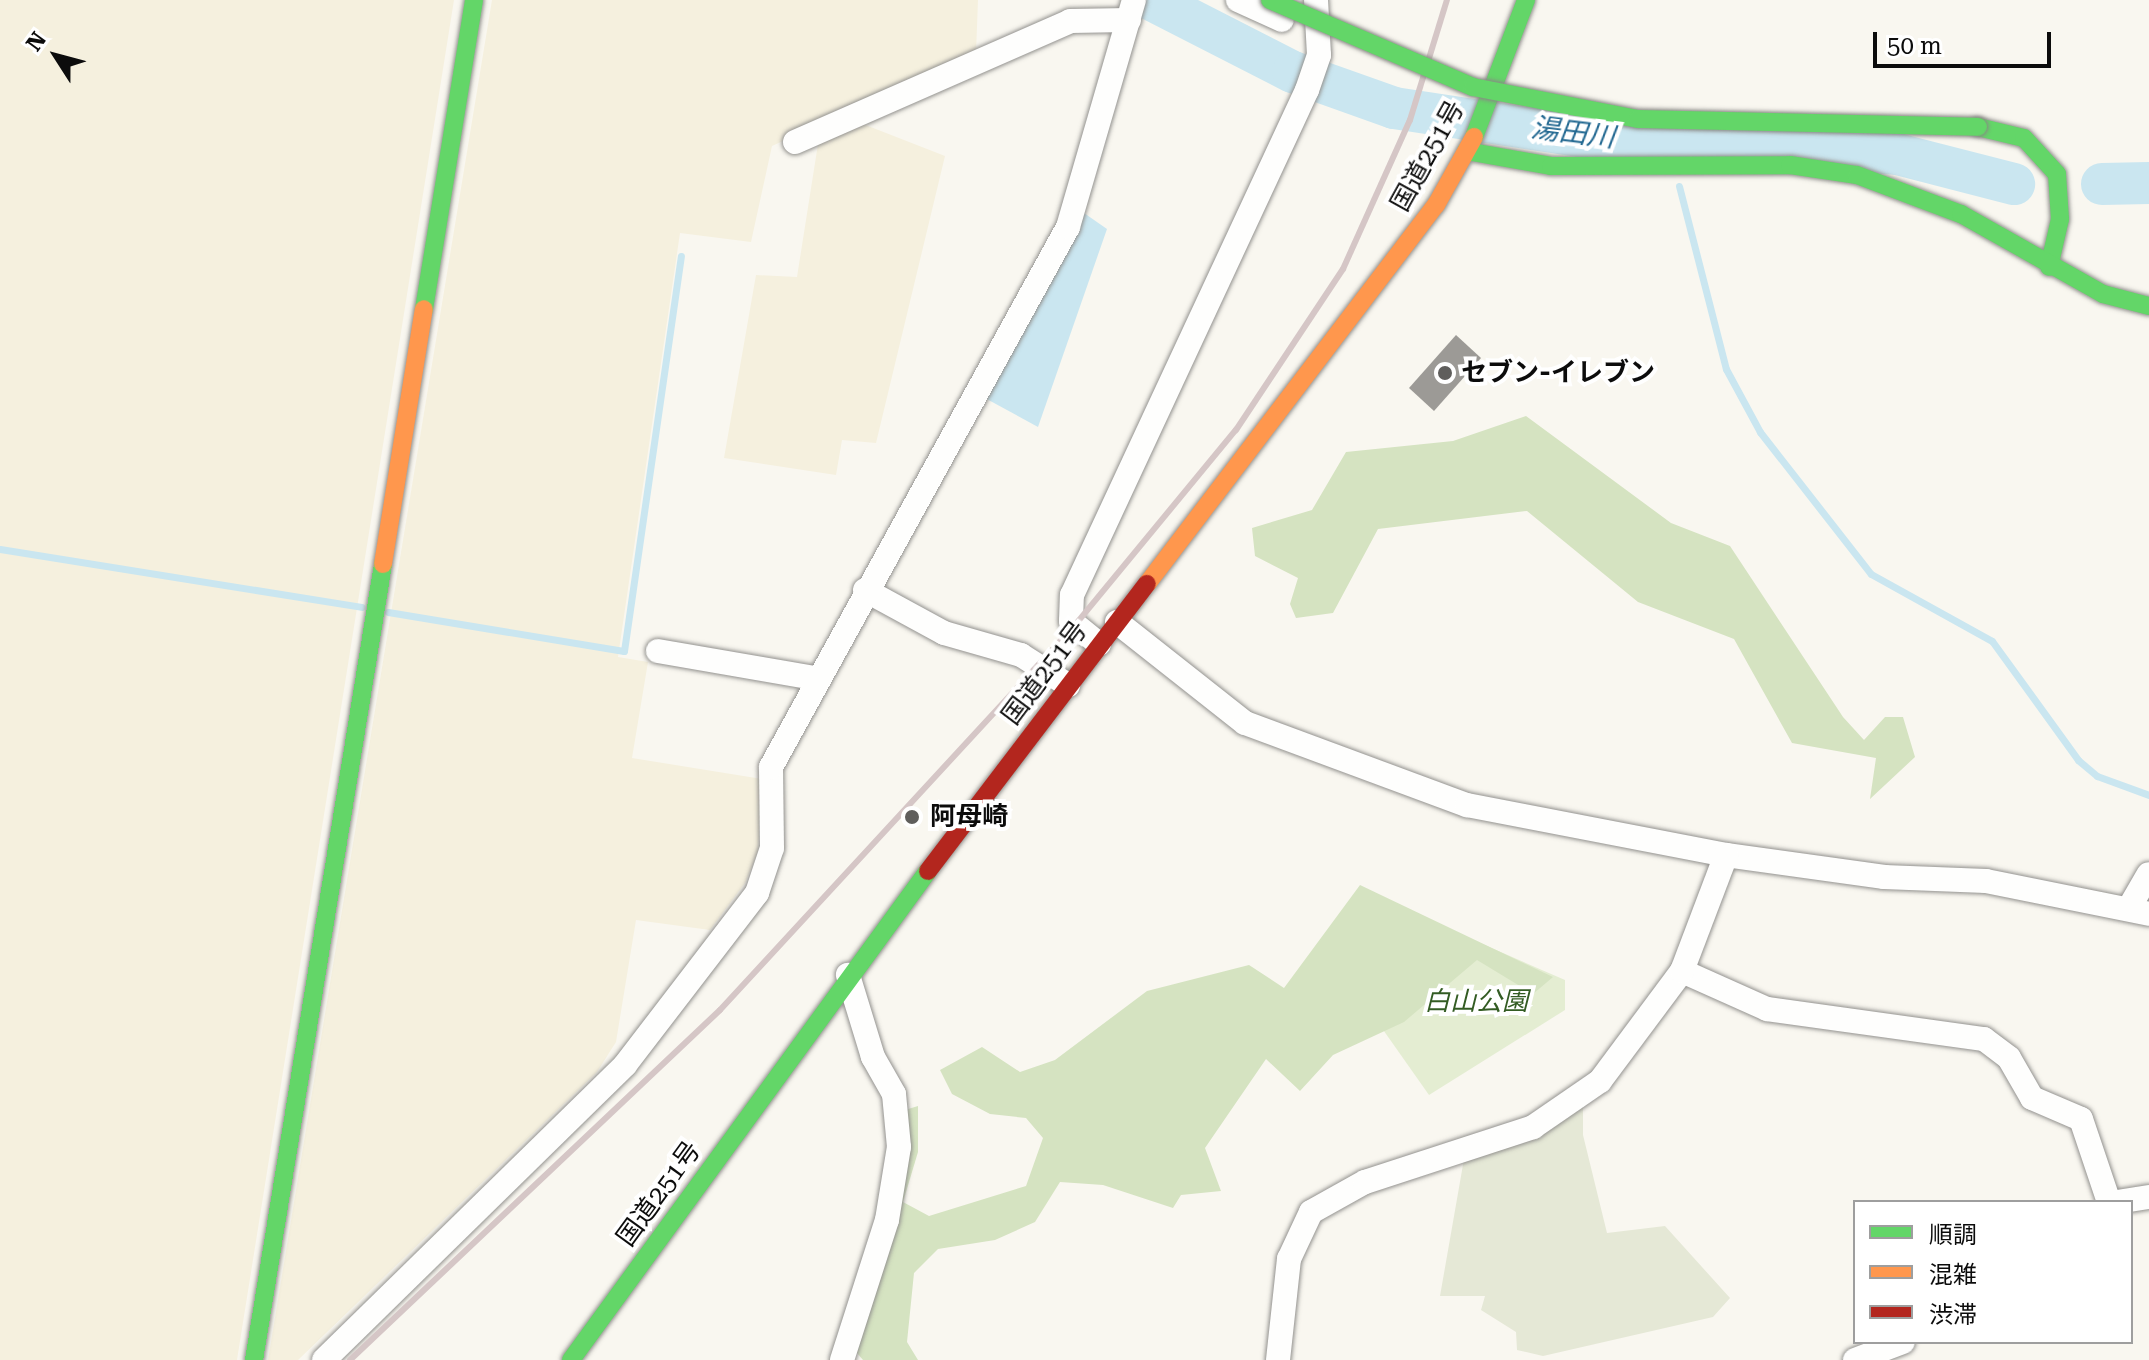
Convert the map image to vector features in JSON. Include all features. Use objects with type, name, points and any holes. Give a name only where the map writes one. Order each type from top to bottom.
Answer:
[{"type":"main road","points":[[254,1360],[474,0]]},
{"type":"main road","points":[[1270,0],[1473,87],[1638,119],[1978,127],[2024,138],[2057,174],[2060,219],[2049,267]]},
{"type":"main road","name":"国道251号","points":[[571,1360],[848,975],[1099,644],[1364,303],[1478,130],[1526,0]]},
{"type":"main road","points":[[1466,151],[1551,166],[1790,165],[1857,175],[1961,214],[2049,267],[2149,306]]},
{"type":"street","points":[[1238,0],[1320,46]]},
{"type":"street","points":[[1099,644],[1071,621],[1072,595],[1307,90],[1320,46],[1316,0]]},
{"type":"street","points":[[324,1360],[625,1065],[757,893],[772,848],[771,767],[815,678],[1068,227],[1132,9],[1070,21],[795,142]]},
{"type":"street","points":[[865,590],[944,633],[1021,655],[1068,685]]},
{"type":"street","points":[[1117,622],[1214,705],[1336,762],[1467,805],[1726,855],[1884,877],[1986,881],[2139,911],[2149,874]]},
{"type":"street","points":[[658,651],[815,678]]},
{"type":"street","points":[[1278,1360],[1289,1259],[1311,1212],[1365,1182],[1533,1127],[1570,1106],[1640,1035],[1682,971],[1726,855]]},
{"type":"street","points":[[1682,971],[1767,1009],[1984,1039],[2009,1058],[2032,1098],[2081,1119],[2108,1200]]},
{"type":"street","points":[[842,1360],[887,1220],[899,1147],[894,1094],[873,1057],[848,975]]},
{"type":"street","points":[[1855,1360],[1898,1344]]},
{"type":"shaded area","points":[[0,0],[454,0],[237,1360],[0,1360]]},
{"type":"shaded area","points":[[492,0],[978,0],[976,53],[772,146],[751,242],[680,233],[618,657],[648,662],[632,758],[762,779],[758,852],[745,883],[710,930],[636,920],[616,1042],[597,1072],[298,1360],[268,1360]]},
{"type":"shaded area","points":[[863,124],[945,156],[876,443],[842,440],[836,475],[724,458],[756,275],[797,277],[818,144]]},
{"type":"green space","points":[[1526,416],[1671,523],[1730,546],[1843,717],[1864,740],[1885,717],[1903,717],[1915,757],[1870,799],[1876,758],[1792,743],[1734,639],[1638,602],[1527,511],[1378,529],[1333,613],[1296,618],[1290,604],[1298,578],[1255,556],[1252,528],[1312,510],[1346,452],[1453,441]]},
{"type":"green space","points":[[1360,885],[1553,977],[1533,994],[1477,960],[1404,1022],[1333,1055],[1300,1091],[1266,1059],[1205,1148],[1221,1191],[1181,1195],[1173,1208],[1103,1185],[1060,1182],[1035,1222],[995,1240],[938,1249],[914,1273],[907,1342],[918,1360],[863,1360],[851,1346],[905,1110],[918,1106],[918,1152],[903,1202],[929,1216],[1026,1186],[1043,1138],[1026,1118],[990,1114],[952,1094],[940,1070],[982,1047],[1020,1072],[1055,1060],[1147,991],[1249,965],[1284,988]]},
{"type":"green space","name":"白山公園","points":[[1464,936],[1565,980],[1565,1010],[1429,1095],[1379,1024]]},
{"type":"green space","points":[[1583,1106],[1583,1135],[1607,1233],[1665,1226],[1730,1298],[1713,1317],[1543,1356],[1517,1350],[1516,1332],[1481,1310],[1485,1296],[1440,1296],[1464,1159]]},
{"type":"water","points":[[1084,213],[1107,229],[1038,427],[983,397]]},
{"type":"building","name":"セブン-イレブン","points":[[1456,335],[1481,358],[1434,411],[1409,388]]},
{"type":"waterway","name":"湯田川","points":[[1152,0],[1293,72],[1394,108],[1586,137],[1897,154],[2014,184]]},
{"type":"waterway","name":"湯田川","points":[[2102,184],[2149,183]]},
{"type":"waterway","points":[[1679,186],[1726,369],[1760,432],[1871,574],[1992,641],[2078,760],[2097,776],[2149,795]]},
{"type":"waterway","points":[[388,612],[624,651],[681,256]]},
{"type":"waterway","points":[[0,549],[361,607]]},
{"type":"railway","points":[[350,1360],[720,1010],[1075,625],[1236,430],[1343,269],[1410,120],[1447,0]]},
{"type":"traffic: fast","points":[[424,309],[474,0]]},
{"type":"traffic: fast","points":[[1270,0],[1473,87],[1638,119],[1978,127]]},
{"type":"traffic: fast","points":[[1474,137],[1526,0]]},
{"type":"traffic: fast","points":[[1978,127],[2024,138],[2057,174],[2060,219],[2049,267]]},
{"type":"traffic: fast","points":[[1466,151],[1551,166],[1790,165],[1857,175],[1961,214],[2103,294],[2149,306]]},
{"type":"traffic: fast","points":[[254,1360],[383,564]]},
{"type":"traffic: fast","points":[[571,1360],[928,871]]},
{"type":"traffic: slow","points":[[1147,584],[1436,205],[1474,137]]},
{"type":"traffic: slow","points":[[383,564],[424,309]]},
{"type":"traffic: jam","points":[[928,871],[1147,584]]},
{"type":"place","name":"セブン-イレブン","points":[[1445,373]]},
{"type":"place","name":"阿母崎","points":[[912,817]]}]
